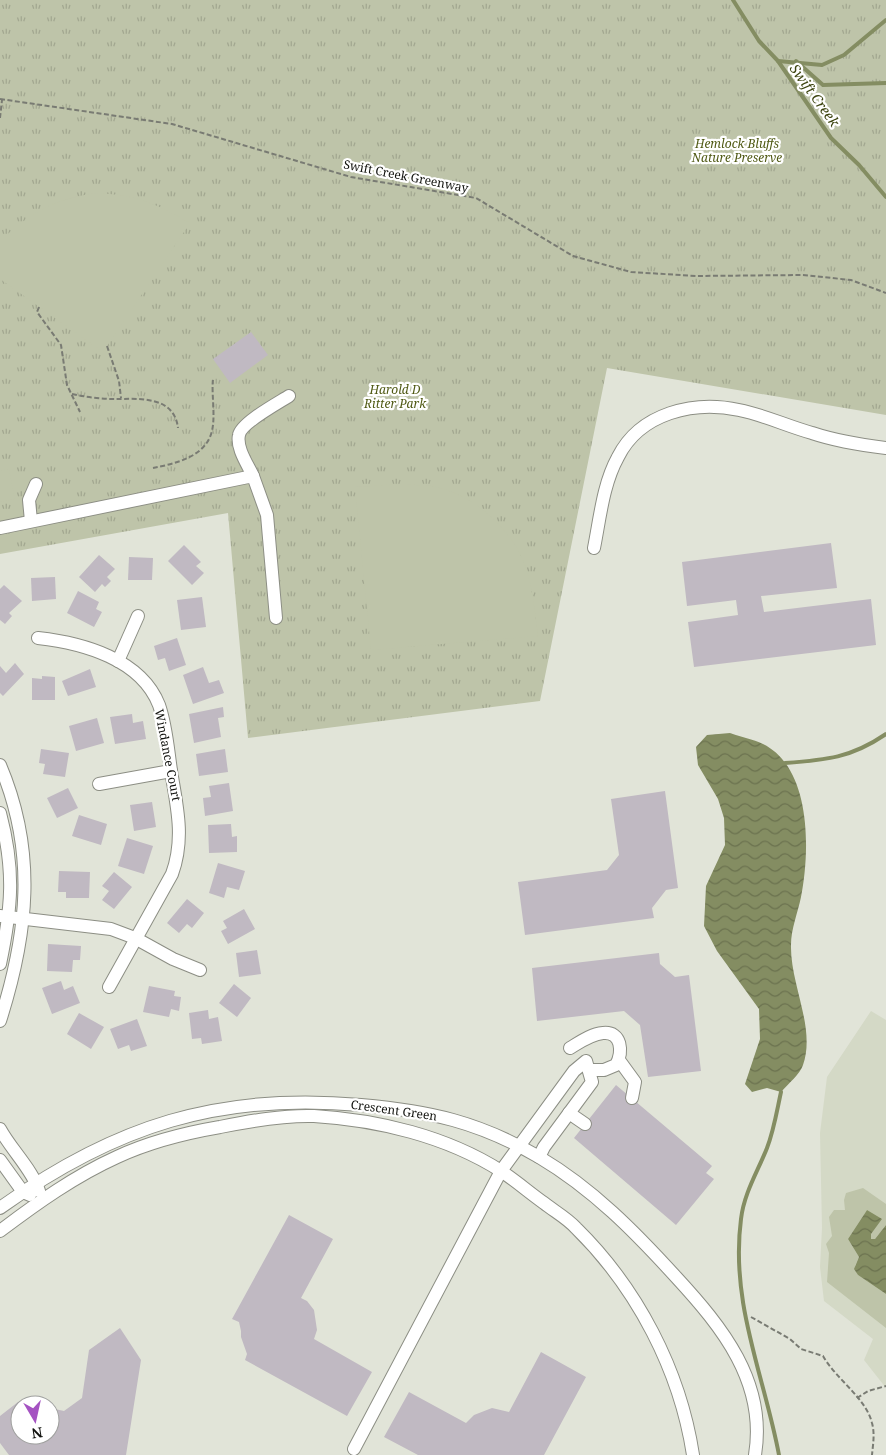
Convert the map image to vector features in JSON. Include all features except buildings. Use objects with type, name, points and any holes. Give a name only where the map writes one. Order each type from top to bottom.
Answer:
[{"type":"street","points":[[276,618],[267,516],[254,476],[240,448],[239,435],[243,427],[289,396]]},
{"type":"street","points":[[594,548],[609,478],[624,444],[645,424],[677,410],[714,407],[737,410],[821,436],[886,448]]},
{"type":"street","points":[[0,528],[254,476]]},
{"type":"street","points":[[31,521],[29,500],[36,484]]},
{"type":"street","points":[[118,661],[138,616]]},
{"type":"street","name":"Windance Court","points":[[38,638],[63,641],[118,661],[139,675],[154,694],[162,717],[180,820],[177,860],[172,874],[109,987]]},
{"type":"street","points":[[0,765],[12,797],[23,848],[26,881],[24,919],[17,961],[0,1021]]},
{"type":"street","points":[[99,784],[171,771]]},
{"type":"street","points":[[0,813],[10,858],[0,964]]},
{"type":"street","points":[[5,916],[111,929],[135,938],[173,960],[200,970]]},
{"type":"street","points":[[570,1048],[585,1038],[603,1032],[614,1035],[620,1041],[621,1050],[616,1064],[604,1070],[589,1070]]},
{"type":"street","points":[[619,1060],[635,1082],[632,1098]]},
{"type":"street","points":[[354,1449],[501,1171],[574,1070],[586,1061],[592,1082],[544,1146],[539,1158]]},
{"type":"street","name":"Crescent Green","points":[[0,1208],[37,1183],[89,1153],[148,1128],[218,1108],[271,1102],[345,1103],[434,1113],[482,1129],[539,1158],[584,1188],[625,1222],[679,1280],[725,1334],[742,1366],[752,1398],[756,1419],[755,1455]]},
{"type":"street","points":[[569,1113],[585,1124]]},
{"type":"street","name":"Crescent Green","points":[[0,1231],[42,1200],[118,1156],[160,1140],[231,1124],[311,1116],[362,1121],[414,1133],[459,1150],[501,1171],[575,1226],[628,1290],[652,1332],[679,1394],[689,1430],[693,1455]]},
{"type":"street","points":[[0,1129],[10,1148],[37,1183],[42,1200]]},
{"type":"street","points":[[0,1160],[23,1192],[42,1200]]},
{"type":"path","points":[[0,118],[1,100]]},
{"type":"path","name":"Swift Creek Greenway","points":[[1,100],[172,124],[351,176],[476,198],[573,256],[631,272],[696,276],[803,275],[851,280],[886,293]]},
{"type":"path","points":[[39,307],[37,312],[41,319],[61,344],[64,375],[80,412]]},
{"type":"path","points":[[107,346],[119,382],[121,398]]},
{"type":"path","points":[[154,468],[181,462],[204,445],[210,437],[213,379]]},
{"type":"path","points":[[72,394],[154,400],[177,420],[178,428]]},
{"type":"path","points":[[751,1316],[790,1339],[801,1349],[823,1356],[832,1371],[857,1398],[870,1416],[873,1425],[872,1455]]},
{"type":"path","points":[[857,1398],[868,1391],[886,1386]]},
{"type":"shaded area","points":[[871,1011],[886,1020],[886,1388],[864,1360],[873,1339],[824,1301],[820,1267],[822,1228],[820,1133],[827,1077]]},
{"type":"green space","name":"Harold D Ritter Park","points":[[0,0],[886,0],[886,415],[607,368],[540,701],[248,738],[228,513],[0,554]]},
{"type":"green space","points":[[96,193],[145,201],[190,223],[103,352],[0,279],[0,241],[33,214],[44,208],[67,199]]},
{"type":"green space","points":[[9,469],[15,499],[0,502],[0,471]]},
{"type":"green space","points":[[400,484],[431,486],[461,496],[489,515],[501,527],[520,554],[526,568],[532,593],[538,636],[371,650],[355,487]]},
{"type":"green space","points":[[863,1188],[886,1204],[886,1225],[875,1239],[871,1239],[867,1210],[848,1239],[859,1257],[855,1266],[858,1275],[886,1294],[886,1328],[827,1282],[829,1253],[826,1244],[832,1236],[829,1217],[834,1210],[845,1210],[844,1200],[846,1193]]},
{"type":"water","points":[[730,733],[763,744],[779,756],[791,772],[799,791],[804,813],[806,857],[804,878],[791,945],[794,975],[805,1021],[806,1051],[803,1065],[797,1075],[781,1092],[767,1088],[752,1092],[745,1084],[760,1039],[759,1009],[717,951],[704,926],[706,886],[725,845],[724,818],[718,799],[698,765],[696,747],[707,735]]},
{"type":"water","points":[[867,1210],[882,1219],[871,1234],[871,1239],[875,1239],[886,1225],[886,1294],[858,1275],[854,1269],[859,1257],[848,1239]]},
{"type":"waterway","name":"Swift Creek","points":[[733,0],[759,41],[778,61],[831,138],[859,165],[886,197]]},
{"type":"waterway","points":[[778,61],[822,65],[844,55],[886,20]]},
{"type":"waterway","points":[[796,61],[823,85],[886,83]]},
{"type":"waterway","points":[[785,763],[826,759],[849,753],[886,734]]},
{"type":"waterway","points":[[779,1455],[744,1309],[740,1280],[739,1250],[741,1219],[745,1200],[769,1141],[781,1092]]},
{"type":"park label","name":"Hemlock Bluffs Nature Preserve","points":[[737,150]]}]
